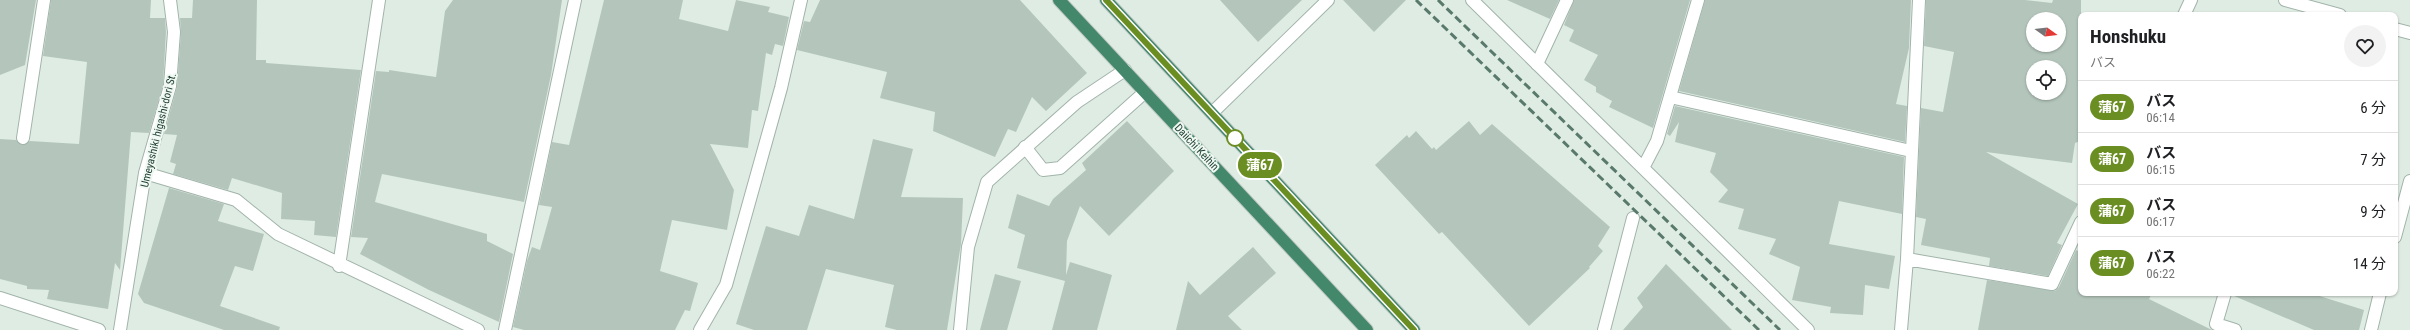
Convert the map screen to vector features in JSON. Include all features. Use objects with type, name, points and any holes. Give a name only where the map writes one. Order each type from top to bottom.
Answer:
[{"type":"highway","name":"Daiichi Keihin","points":[[1059,0],[1366,330]]},
{"type":"highway","points":[[1106,0],[1414,330]]},
{"type":"street","points":[[24,138],[44,0]]},
{"type":"street","name":"Umeyashiki higashi-dori St.","points":[[120,330],[145,173],[170,86],[173,70],[174,32],[170,0]]},
{"type":"street","points":[[339,266],[379,0]]},
{"type":"street","points":[[505,330],[575,0]]},
{"type":"street","points":[[1212,113],[1328,0]]},
{"type":"street","points":[[1472,0],[1808,330]]},
{"type":"street","points":[[1537,64],[1567,0]]},
{"type":"street","points":[[1643,168],[1657,141],[1698,0]]},
{"type":"street","points":[[1901,330],[1907,258],[1919,0]]},
{"type":"street","points":[[2186,12],[2192,0]]},
{"type":"street","points":[[2285,0],[2329,12]]},
{"type":"street","points":[[700,330],[726,285],[779,95],[797,1]]},
{"type":"street","points":[[2398,30],[2410,33]]},
{"type":"street","points":[[960,330],[968,247],[987,182],[1077,102],[1125,70]]},
{"type":"street","points":[[1025,147],[1043,170],[1060,168],[1145,92]]},
{"type":"street","points":[[1670,97],[1911,151]]},
{"type":"street","points":[[145,173],[236,200],[278,234],[339,266],[478,330]]},
{"type":"street","points":[[2398,226],[2410,180]]},
{"type":"street","points":[[1604,330],[1633,218]]},
{"type":"street","points":[[1907,258],[2052,284],[2078,228]]},
{"type":"street","points":[[2224,296],[2216,324],[2235,330]]},
{"type":"street","points":[[2370,330],[2379,296]]},
{"type":"street","points":[[0,298],[99,330]]},
{"type":"building","points":[[0,0],[36,0],[25,65],[0,75]]},
{"type":"building","points":[[51,0],[151,0],[150,18],[165,18],[166,32],[163,85],[149,133],[131,132],[120,270],[115,263],[108,309],[47,299],[49,290],[27,289],[27,286],[0,279],[0,139],[16,140],[22,145],[30,141],[79,144],[87,62],[43,56]]},
{"type":"building","points":[[193,0],[257,0],[256,60],[266,60],[266,63],[361,70],[336,237],[314,235],[315,221],[281,219],[282,193],[232,178],[228,190],[173,174],[176,164],[170,162],[177,135],[164,134],[177,87],[181,33],[180,18],[192,18]]},
{"type":"building","points":[[453,0],[562,0],[551,75],[524,202],[382,174],[375,202],[487,234],[487,241],[513,254],[499,322],[429,290],[360,254],[368,238],[351,237],[376,71],[389,72],[389,70],[436,77],[445,11]]},
{"type":"building","points":[[604,0],[683,0],[679,19],[728,31],[736,0],[770,7],[768,12],[789,17],[783,46],[775,44],[772,55],[766,53],[758,111],[752,110],[748,148],[710,144],[734,190],[727,230],[672,220],[660,271],[698,283],[690,311],[685,310],[675,330],[524,330],[513,327],[527,261],[532,247],[540,250],[552,207],[539,205],[552,142],[569,145]]},
{"type":"building","points":[[820,0],[1020,0],[1087,73],[1046,111],[1032,97],[1016,132],[1008,129],[995,157],[933,131],[935,112],[880,98],[887,72],[797,50],[804,21],[810,22]]},
{"type":"building","points":[[1220,0],[1302,0],[1258,42]]},
{"type":"building","points":[[1343,0],[1406,0],[1374,32]]},
{"type":"building","points":[[1507,0],[1559,0],[1550,19]]},
{"type":"building","points":[[1574,0],[1690,0],[1653,128],[1609,107],[1612,101],[1596,92],[1596,87],[1584,80],[1598,55],[1569,41],[1574,30],[1564,25]]},
{"type":"building","points":[[1705,0],[1911,0],[1909,48],[1896,104],[1907,106],[1905,142],[1679,91]]},
{"type":"building","points":[[1926,0],[2025,0],[2052,3],[2053,0],[2081,0],[2081,12],[2078,12],[2078,142],[2075,143],[2072,163],[1986,152],[2078,204],[2057,243],[2062,245],[2048,276],[1989,266],[1990,258],[1921,245],[1926,219],[1916,217],[1921,108],[1943,112],[1954,52],[1924,46]]},
{"type":"building","points":[[1675,106],[1904,157],[1902,214],[1839,201],[1829,244],[1895,256],[1889,289],[1865,285],[1863,315],[1830,313],[1831,307],[1792,300],[1800,267],[1769,254],[1776,239],[1738,229],[1744,209],[1718,202],[1728,190],[1710,172],[1716,153],[1675,142],[1679,122],[1670,136],[1667,134]]},
{"type":"building","points":[[1127,121],[1174,171],[1109,236],[1080,206],[1067,241],[1066,275],[1070,262],[1112,275],[1097,330],[1052,330],[1065,281],[1017,268],[1025,235],[1008,228],[1017,194],[1049,206],[1053,199],[1086,170],[1082,163]]},
{"type":"building","points":[[1469,121],[1480,135],[1492,124],[1610,227],[1598,246],[1603,251],[1589,267],[1590,268],[1529,326],[1442,232],[1439,234],[1375,165],[1407,135],[1409,138],[1416,131],[1432,149],[1434,147],[1436,150]]},
{"type":"building","points":[[873,139],[913,149],[901,197],[963,198],[961,244],[947,330],[897,330],[885,327],[894,285],[826,269],[807,330],[754,330],[736,324],[766,226],[799,236],[809,205],[854,219]]},
{"type":"building","points":[[169,188],[224,204],[218,221],[264,234],[253,271],[235,266],[220,306],[280,327],[279,330],[224,330],[144,303],[138,294]]},
{"type":"building","points":[[1253,247],[1276,273],[1228,316],[1242,330],[1176,330],[1188,281],[1200,295]]},
{"type":"building","points":[[2076,250],[2078,251],[2078,296],[2150,296],[2149,299],[2212,330],[1978,330],[1987,280],[2055,291],[2059,287]]},
{"type":"building","points":[[1666,264],[1732,330],[1623,330],[1643,307],[1637,298]]},
{"type":"building","points":[[995,274],[1021,281],[1007,330],[980,330]]},
{"type":"building","points":[[2234,296],[2320,296],[2364,310],[2359,330],[2314,330]]},
{"type":"railway","points":[[1416,0],[1759,330]]},
{"type":"railway","points":[[1438,0],[1780,330]]},
{"type":"bus line","name":"蒲67","points":[[1106,0],[1414,330]]}]
